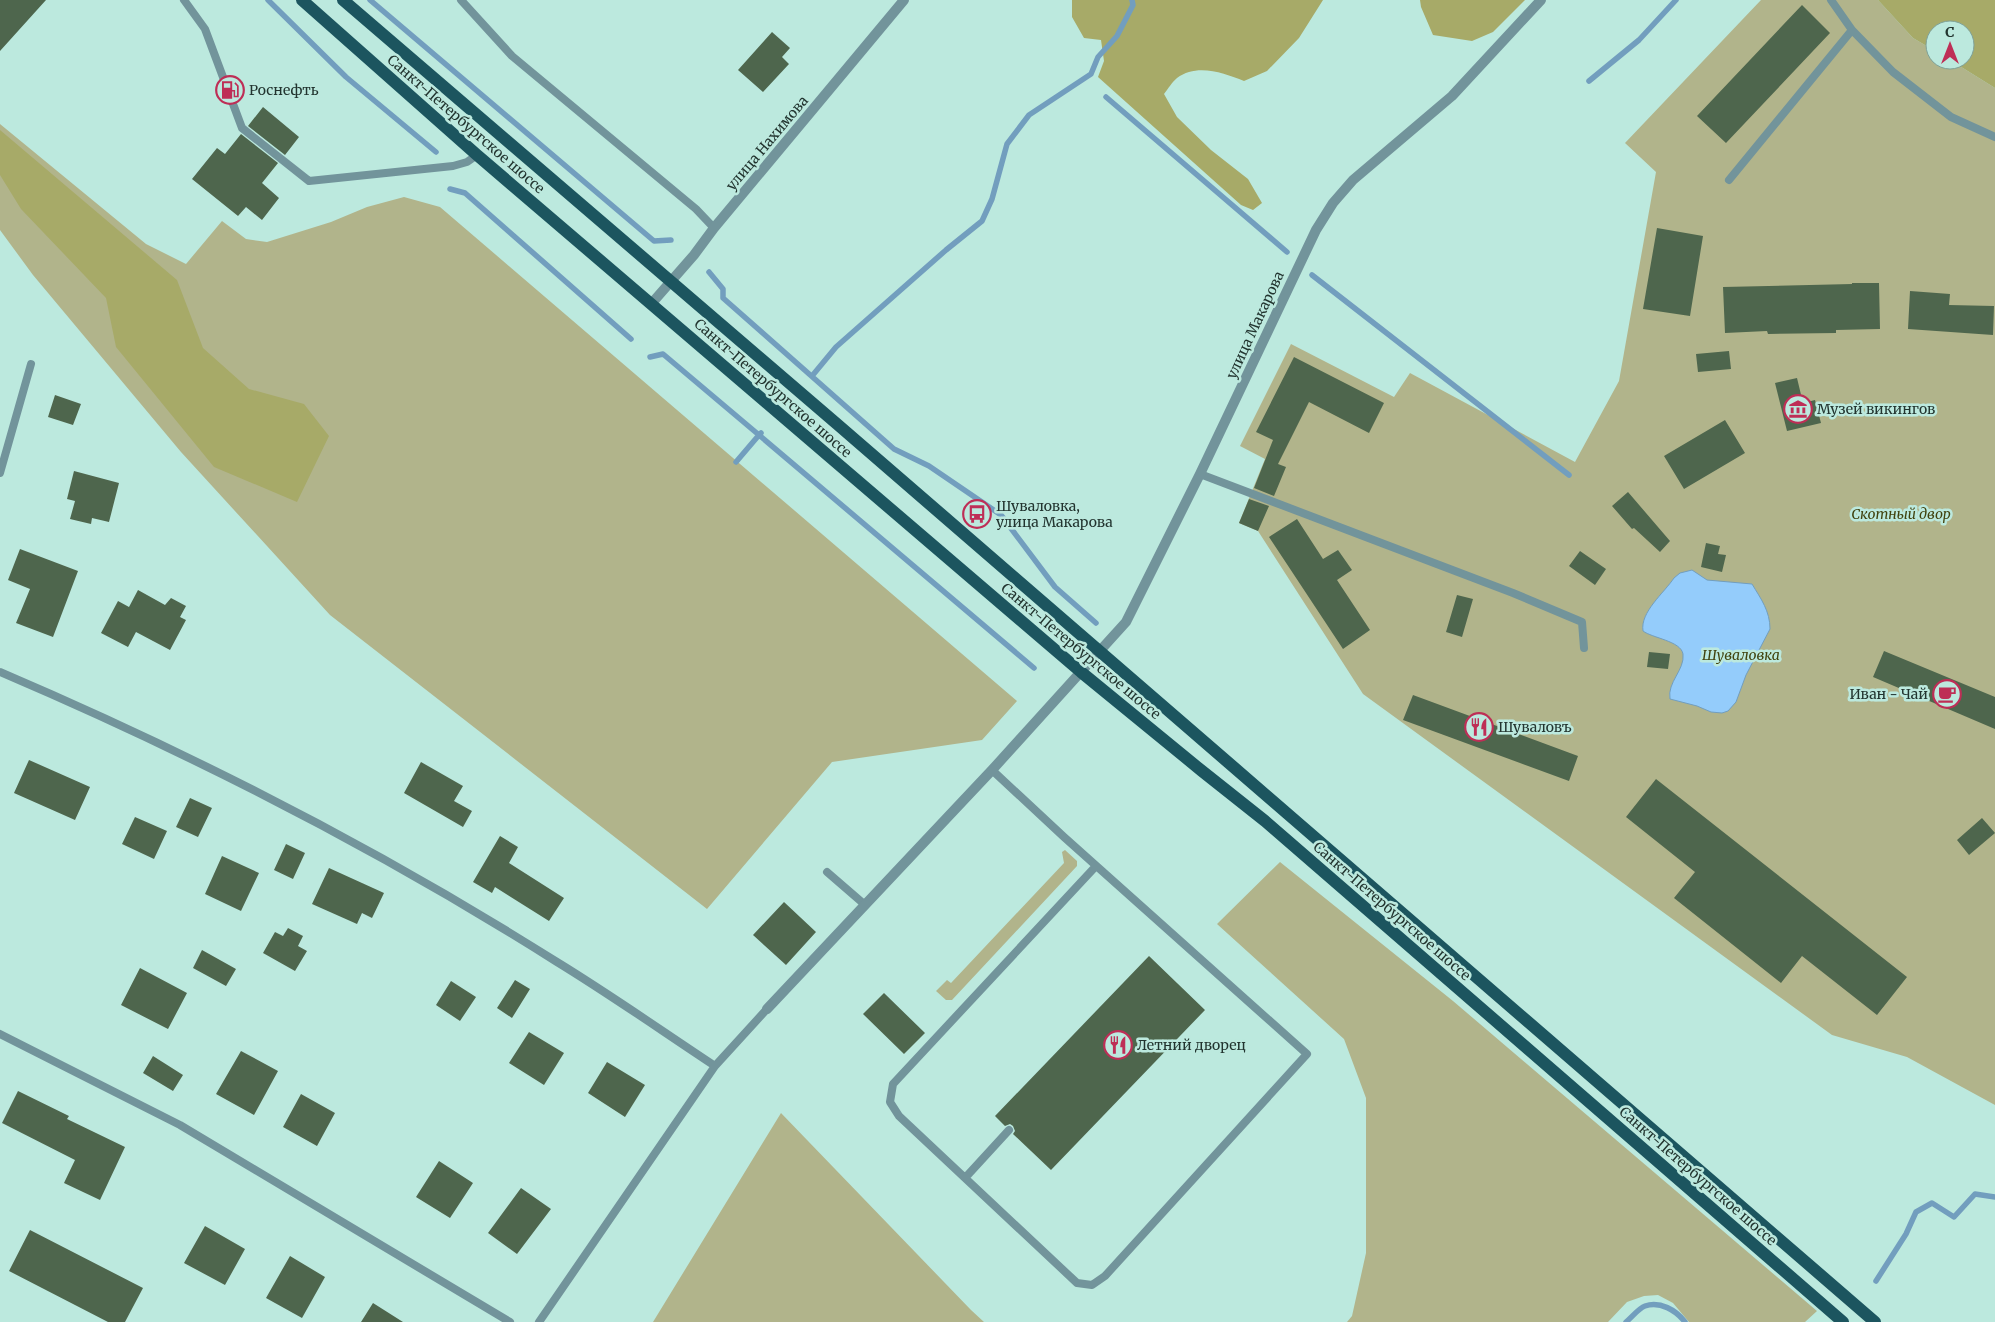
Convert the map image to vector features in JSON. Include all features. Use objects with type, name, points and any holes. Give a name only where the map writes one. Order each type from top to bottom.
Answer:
[{"type":"main road","name":"Санкт-Петербургское шоссе","points":[[302,0],[477,155],[1081,672],[1266,821],[1843,1322]]},
{"type":"main road","name":"Санкт-Петербургское шоссе","points":[[343,0],[671,281],[1875,1322]]},
{"type":"street","name":"улица Нахимова","points":[[652,303],[694,255],[714,228],[904,0]]},
{"type":"street","name":"улица Макарова","points":[[767,1009],[992,770],[1126,622],[1200,474],[1316,230],[1333,203],[1353,180],[1452,96],[1541,0]]},
{"type":"lane","points":[[184,0],[205,29],[242,128],[309,181],[453,166],[467,162],[477,155]]},
{"type":"lane","points":[[462,0],[512,56],[688,203],[714,228]]},
{"type":"lane","points":[[1831,0],[1852,30],[1893,72],[1951,117],[1995,137]]},
{"type":"lane","points":[[1729,180],[1852,30]]},
{"type":"lane","points":[[0,473],[31,364]]},
{"type":"lane","points":[[1200,474],[1513,593],[1582,622],[1584,648]]},
{"type":"lane","points":[[0,672],[97,714],[252,788],[426,883],[557,962],[715,1066]]},
{"type":"lane","points":[[992,770],[1096,866],[1307,1054],[1105,1276],[1092,1284],[1077,1283],[899,1116],[890,1102],[893,1084],[1096,866]]},
{"type":"lane","points":[[827,872],[864,904]]},
{"type":"lane","points":[[539,1322],[715,1066],[767,1009]]},
{"type":"lane","points":[[0,1034],[180,1125],[510,1322]]},
{"type":"lane","points":[[966,1178],[1009,1130]]},
{"type":"green space","points":[[1072,0],[1323,0],[1299,38],[1267,71],[1244,81],[1210,71],[1193,71],[1177,78],[1164,94],[1177,117],[1211,150],[1248,179],[1262,203],[1253,210],[1241,205],[1098,77],[1104,61],[1101,40],[1084,38],[1072,17]]},
{"type":"green space","points":[[1420,0],[1525,0],[1493,32],[1472,41],[1433,35]]},
{"type":"green space","name":"Шуваловка","points":[[1761,0],[1878,0],[1913,38],[1925,45],[1925,70],[1966,70],[1995,88],[1995,1105],[1907,1057],[1832,1035],[1363,694],[1258,531],[1239,523],[1265,459],[1240,446],[1291,344],[1394,397],[1410,373],[1575,462],[1619,381],[1656,172],[1625,143]]},
{"type":"green space","points":[[1878,0],[1995,0],[1995,88],[1966,70],[1975,70],[1975,20],[1925,20],[1925,45],[1913,38]]},
{"type":"green space","points":[[0,124],[146,244],[186,264],[222,221],[246,239],[267,242],[331,222],[367,207],[404,197],[440,207],[1017,701],[982,740],[832,762],[707,909],[330,615],[181,452],[33,275],[0,230]]},
{"type":"green space","points":[[0,130],[177,280],[203,348],[249,389],[304,404],[329,436],[297,502],[214,467],[116,347],[106,298],[21,209],[0,175]]},
{"type":"green space","points":[[1065,850],[1077,861],[1077,866],[952,1000],[946,1000],[936,991],[947,980],[951,983],[1064,863],[1062,852]]},
{"type":"green space","points":[[1280,862],[1453,1001],[1817,1311],[1805,1322],[1689,1322],[1673,1303],[1658,1295],[1644,1296],[1627,1302],[1608,1322],[1347,1322],[1352,1316],[1366,1253],[1366,1098],[1344,1039],[1217,924]]},
{"type":"green space","points":[[781,1113],[971,1310],[984,1322],[653,1322]]},
{"type":"water","points":[[1692,570],[1707,580],[1752,584],[1764,605],[1770,623],[1770,629],[1746,675],[1736,702],[1728,711],[1722,713],[1711,712],[1670,699],[1671,687],[1683,660],[1683,654],[1672,643],[1643,631],[1645,617],[1649,610],[1674,578],[1680,573]]},
{"type":"building","points":[[0,0],[46,0],[0,51]]},
{"type":"building","points":[[1802,5],[1830,33],[1726,143],[1697,116]]},
{"type":"building","points":[[772,32],[790,48],[782,57],[789,64],[763,92],[738,70]]},
{"type":"building","points":[[263,107],[299,137],[285,155],[248,126]]},
{"type":"building","points":[[241,134],[278,163],[262,183],[279,198],[262,220],[246,207],[238,216],[192,179],[217,148],[225,154]]},
{"type":"building","points":[[1657,228],[1703,236],[1690,316],[1643,309]]},
{"type":"building","points":[[1879,283],[1880,329],[1836,330],[1836,333],[1768,334],[1767,331],[1725,333],[1723,287]]},
{"type":"building","points":[[1910,291],[1950,294],[1949,305],[1994,306],[1993,335],[1908,329]]},
{"type":"building","points":[[1729,351],[1731,369],[1698,372],[1696,354]]},
{"type":"building","points":[[1294,357],[1384,403],[1369,433],[1309,402],[1278,464],[1286,467],[1274,496],[1254,488],[1273,440],[1256,432]]},
{"type":"building","points":[[1797,378],[1803,403],[1815,400],[1821,423],[1787,431],[1775,383]]},
{"type":"building","points":[[55,395],[81,404],[73,425],[48,417]]},
{"type":"building","points":[[1725,420],[1745,453],[1684,489],[1664,456]]},
{"type":"building","points":[[74,471],[119,483],[109,522],[92,518],[91,524],[70,519],[75,501],[67,499]]},
{"type":"building","points":[[1628,492],[1670,541],[1660,552],[1634,528],[1632,529],[1612,506]]},
{"type":"building","points":[[1249,499],[1269,506],[1258,531],[1239,523]]},
{"type":"building","points":[[1297,519],[1323,559],[1338,550],[1352,570],[1337,580],[1370,630],[1343,649],[1269,537]]},
{"type":"building","points":[[1706,543],[1720,546],[1718,554],[1726,555],[1722,572],[1701,567]]},
{"type":"building","points":[[20,549],[78,571],[53,637],[16,623],[30,589],[8,580]]},
{"type":"building","points":[[1580,551],[1606,569],[1595,585],[1569,566]]},
{"type":"building","points":[[138,590],[165,605],[171,598],[186,606],[180,617],[186,620],[170,650],[136,632],[128,647],[101,633],[118,601],[129,607]]},
{"type":"building","points":[[1457,595],[1473,599],[1462,637],[1446,632]]},
{"type":"building","points":[[1884,651],[1995,697],[1995,729],[1873,677]]},
{"type":"building","points":[[1649,652],[1670,654],[1668,669],[1647,667]]},
{"type":"building","points":[[1413,695],[1578,756],[1569,781],[1403,720]]},
{"type":"building","points":[[29,760],[90,787],[75,820],[14,793]]},
{"type":"building","points":[[421,762],[463,786],[454,801],[472,811],[463,827],[404,793]]},
{"type":"building","points":[[1656,779],[1907,977],[1877,1015],[1802,956],[1781,983],[1674,898],[1695,872],[1626,817]]},
{"type":"building","points":[[190,798],[212,808],[198,837],[176,827]]},
{"type":"building","points":[[135,817],[167,831],[154,859],[122,844]]},
{"type":"building","points":[[1982,818],[1995,833],[1969,855],[1957,840]]},
{"type":"building","points":[[500,836],[518,847],[509,863],[564,898],[549,921],[495,887],[492,893],[473,882]]},
{"type":"building","points":[[286,844],[305,853],[293,879],[274,870]]},
{"type":"building","points":[[222,856],[259,873],[241,911],[205,894]]},
{"type":"building","points":[[329,868],[384,893],[372,918],[362,913],[357,924],[312,904]]},
{"type":"building","points":[[784,902],[816,932],[786,965],[753,935]]},
{"type":"building","points":[[288,928],[303,936],[298,946],[307,951],[295,971],[263,953],[275,932],[283,936]]},
{"type":"building","points":[[202,950],[236,969],[226,986],[193,968]]},
{"type":"building","name":"Летний дворец","points":[[1149,956],[1205,1010],[1051,1170],[1013,1134],[1015,1131],[1013,1126],[1010,1124],[1005,1126],[995,1116]]},
{"type":"building","points":[[140,968],[187,993],[168,1029],[121,1005]]},
{"type":"building","points":[[515,980],[530,989],[512,1018],[497,1008]]},
{"type":"building","points":[[451,981],[476,997],[460,1021],[436,1005]]},
{"type":"building","points":[[884,993],[925,1033],[904,1054],[863,1014]]},
{"type":"building","points":[[529,1032],[564,1053],[544,1085],[509,1063]]},
{"type":"building","points":[[241,1051],[278,1071],[254,1115],[216,1094]]},
{"type":"building","points":[[153,1056],[183,1075],[173,1091],[143,1073]]},
{"type":"building","points":[[607,1062],[645,1085],[625,1117],[588,1093]]},
{"type":"building","points":[[18,1091],[69,1116],[67,1119],[125,1147],[100,1200],[64,1183],[75,1160],[2,1123]]},
{"type":"building","points":[[301,1094],[335,1113],[317,1146],[283,1127]]},
{"type":"building","points":[[439,1161],[473,1183],[450,1218],[416,1197]]},
{"type":"building","points":[[521,1188],[551,1209],[517,1254],[488,1233]]},
{"type":"building","points":[[205,1226],[245,1249],[225,1285],[184,1263]]},
{"type":"building","points":[[30,1230],[143,1288],[125,1322],[108,1322],[9,1271]]},
{"type":"building","points":[[290,1256],[325,1277],[302,1318],[266,1298]]},
{"type":"building","points":[[373,1303],[403,1322],[361,1322]]},
{"type":"waterway","points":[[268,0],[346,77],[436,152]]},
{"type":"waterway","points":[[370,0],[654,241],[671,240]]},
{"type":"waterway","points":[[812,376],[836,347],[946,250],[982,221],[992,199],[1007,144],[1029,115],[1091,74],[1098,57],[1117,36],[1133,5],[1132,0]]},
{"type":"waterway","points":[[1589,81],[1639,40],[1676,0]]},
{"type":"waterway","points":[[1106,97],[1287,252]]},
{"type":"waterway","points":[[450,189],[465,193],[631,339]]},
{"type":"waterway","points":[[709,272],[723,289],[723,298],[894,449],[929,466],[1001,515],[1055,587],[1096,623]]},
{"type":"waterway","points":[[1312,275],[1569,475]]},
{"type":"waterway","points":[[650,357],[663,354],[759,435],[761,433]]},
{"type":"waterway","points":[[736,462],[759,435],[1034,668]]},
{"type":"waterway","points":[[1876,1281],[1906,1234],[1916,1212],[1932,1203],[1954,1217],[1975,1194],[1995,1197]]},
{"type":"waterway","points":[[1626,1322],[1643,1307],[1651,1305],[1662,1306],[1672,1310],[1685,1322]]},
{"type":"place","name":"Роснефть","points":[[230,90]]},
{"type":"place","name":"Музей викингов","points":[[1798,409]]},
{"type":"place","name":"Шуваловка, улица Макарова","points":[[977,514]]},
{"type":"place","name":"Иван - Чай","points":[[1947,694]]},
{"type":"place","name":"Шуваловъ","points":[[1479,727]]},
{"type":"place","name":"Летний дворец","points":[[1118,1045]]},
{"type":"park label","name":"Скотный двор","points":[[1901,514]]}]
